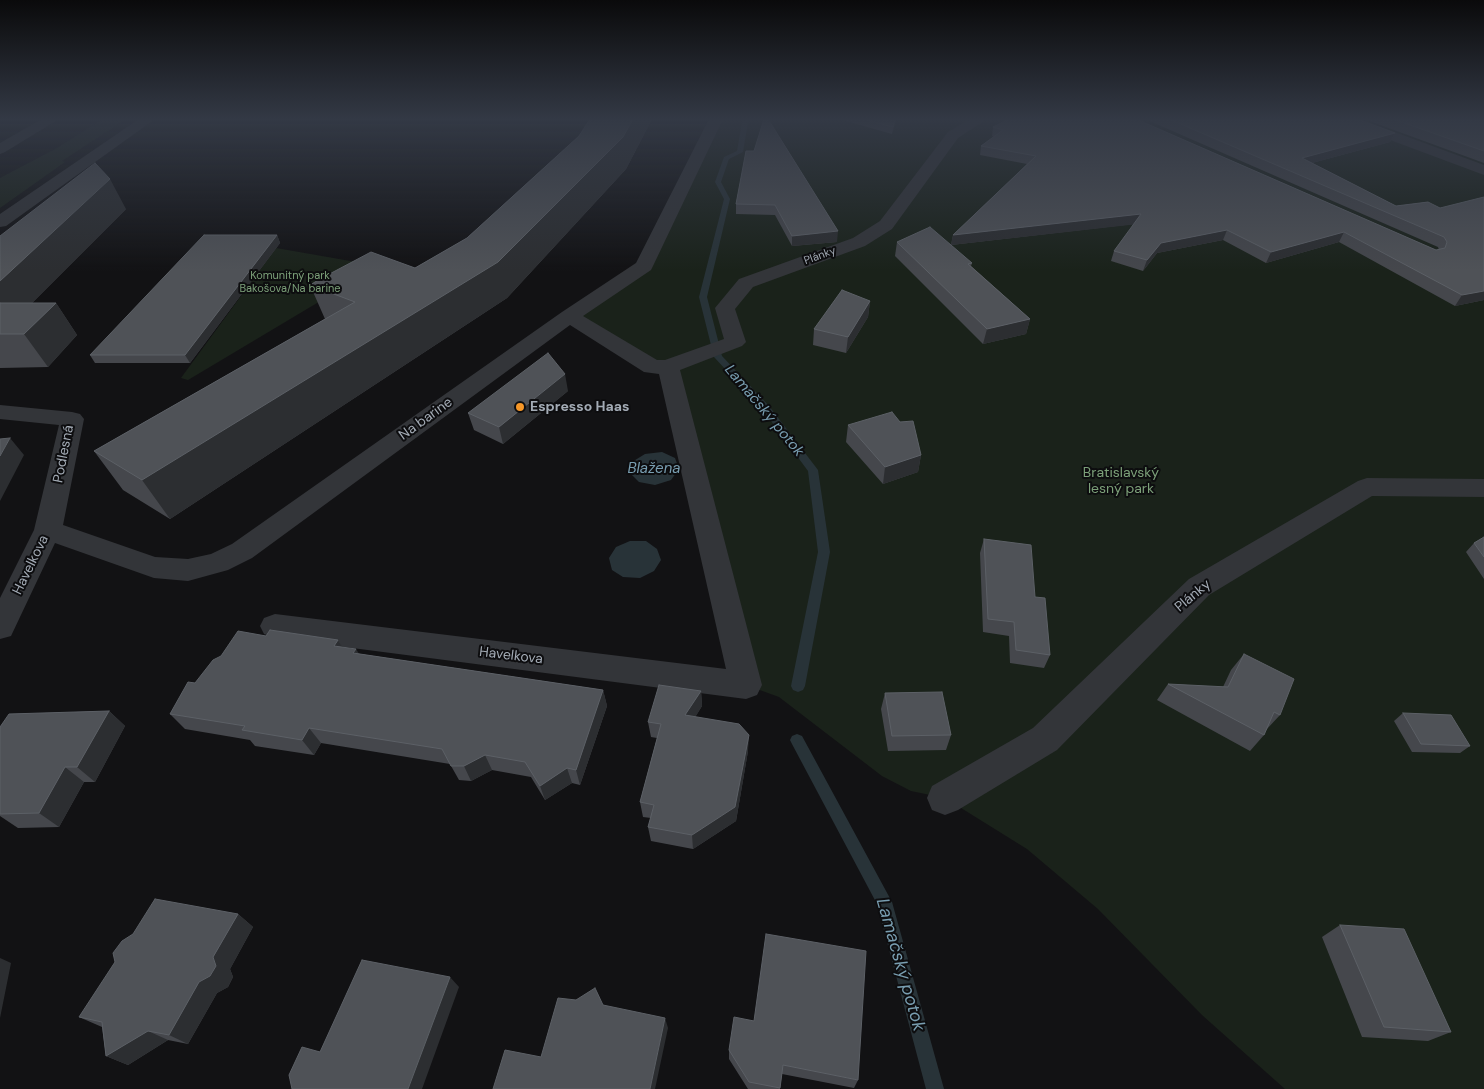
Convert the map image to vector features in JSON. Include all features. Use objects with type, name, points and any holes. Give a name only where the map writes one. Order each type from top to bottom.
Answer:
[{"type":"street","points":[[0,222],[75,170]]},
{"type":"street","name":"Na barine","points":[[48,530],[154,567],[188,570],[218,563],[242,551],[570,316],[644,266],[691,170]]},
{"type":"street","name":"Plánky","points":[[668,367],[733,343],[725,308],[746,283],[859,242],[886,225],[927,170]]},
{"type":"street","points":[[570,316],[652,367],[668,367]]},
{"type":"street","name":"Havelkova","points":[[275,626],[746,685],[668,367]]},
{"type":"street","name":"Podlesná","points":[[0,412],[72,419],[48,530]]},
{"type":"street","name":"Plánky","points":[[945,798],[1045,739],[1199,587],[1367,487],[1484,488]]},
{"type":"street","name":"Havelkova","points":[[0,627],[48,530]]},
{"type":"green space","points":[[16,170],[54,170],[0,208],[0,178]]},
{"type":"green space","name":"Bratislavský lesný park","points":[[691,170],[1484,170],[1484,1089],[1285,1089],[1202,1015],[1098,909],[1027,849],[945,798],[911,791],[882,776],[779,697],[746,685],[668,367],[569,316],[644,266]]},
{"type":"green space","name":"Komunitný park Bakošova/Na barine","points":[[276,248],[379,266],[188,380],[181,378]]},
{"type":"water","name":"Blažena","points":[[662,452],[675,458],[679,469],[671,480],[655,485],[639,482],[630,473],[632,462],[645,454]]},
{"type":"water","points":[[630,541],[646,541],[657,549],[661,560],[654,571],[640,578],[623,577],[612,570],[609,558],[616,547]]},
{"type":"building","points":[[86,170],[101,170],[110,179],[0,281],[0,236]]},
{"type":"building","points":[[542,170],[590,170],[498,262],[142,480],[94,451],[355,302],[310,285],[320,279],[371,252],[415,268],[467,238]]},
{"type":"building","points":[[742,170],[800,170],[838,231],[792,236],[775,205],[736,204]]},
{"type":"building","points":[[1021,170],[1252,170],[1436,250],[1445,248],[1447,242],[1444,237],[1287,170],[1325,170],[1396,206],[1428,202],[1440,208],[1484,197],[1484,291],[1462,295],[1344,232],[1271,252],[1227,230],[1161,243],[1147,260],[1114,251],[1141,214],[953,235]]},
{"type":"building","points":[[930,227],[972,263],[968,264],[1030,319],[987,329],[897,242]]},
{"type":"building","points":[[204,235],[277,235],[185,355],[90,355]]},
{"type":"building","points":[[842,290],[870,301],[848,337],[814,329]]},
{"type":"building","points":[[0,303],[56,303],[24,334],[0,334]]},
{"type":"building","points":[[548,353],[565,374],[499,427],[468,413]]},
{"type":"building","points":[[892,412],[900,422],[913,421],[921,455],[885,467],[848,425]]},
{"type":"building","points":[[10,438],[0,456],[0,439]]},
{"type":"building","points":[[1484,537],[1484,557],[1474,543]]},
{"type":"building","points":[[984,539],[1031,545],[1035,597],[1045,598],[1050,655],[1016,650],[1014,622],[988,619]]},
{"type":"building","points":[[270,630],[338,640],[334,646],[356,649],[353,653],[603,690],[576,770],[567,768],[540,786],[525,762],[485,755],[464,766],[451,766],[442,749],[309,728],[302,740],[242,730],[245,726],[170,714],[188,682],[195,683],[213,660],[221,656],[238,631],[266,636]]},
{"type":"building","points":[[1244,654],[1294,679],[1280,715],[1274,712],[1264,735],[1168,684],[1228,687]]},
{"type":"building","points":[[659,685],[701,691],[685,715],[739,724],[749,735],[735,807],[692,835],[648,827],[654,805],[640,802],[661,724],[648,722]]},
{"type":"building","points":[[942,692],[951,735],[892,736],[885,693]]},
{"type":"building","points":[[109,711],[77,767],[65,767],[39,813],[0,814],[0,727],[9,714]]},
{"type":"building","points":[[1403,713],[1451,715],[1470,746],[1421,744]]},
{"type":"building","points":[[155,899],[238,914],[213,957],[216,966],[210,976],[199,982],[169,1035],[148,1031],[106,1056],[102,1022],[79,1017],[115,962],[113,953],[122,941],[133,934]]},
{"type":"building","points":[[1340,925],[1404,929],[1451,1032],[1384,1027]]},
{"type":"building","points":[[766,934],[866,951],[858,1080],[783,1065],[780,1088],[749,1082],[729,1050],[734,1017],[754,1021]]},
{"type":"building","points":[[362,960],[450,977],[408,1089],[292,1089],[289,1075],[302,1047],[320,1052]]},
{"type":"building","points":[[595,988],[603,1005],[665,1018],[650,1089],[493,1089],[505,1050],[541,1057],[558,998],[576,1000]]},
{"type":"waterway","name":"Lamačský potok","points":[[722,170],[718,182],[727,199],[703,297],[718,357],[766,408],[813,470],[824,552],[798,686]]},
{"type":"waterway","name":"Lamačský potok","points":[[797,740],[884,902],[935,1089]]},
{"type":"place","name":"Espresso Haas","points":[[520,407]]}]
